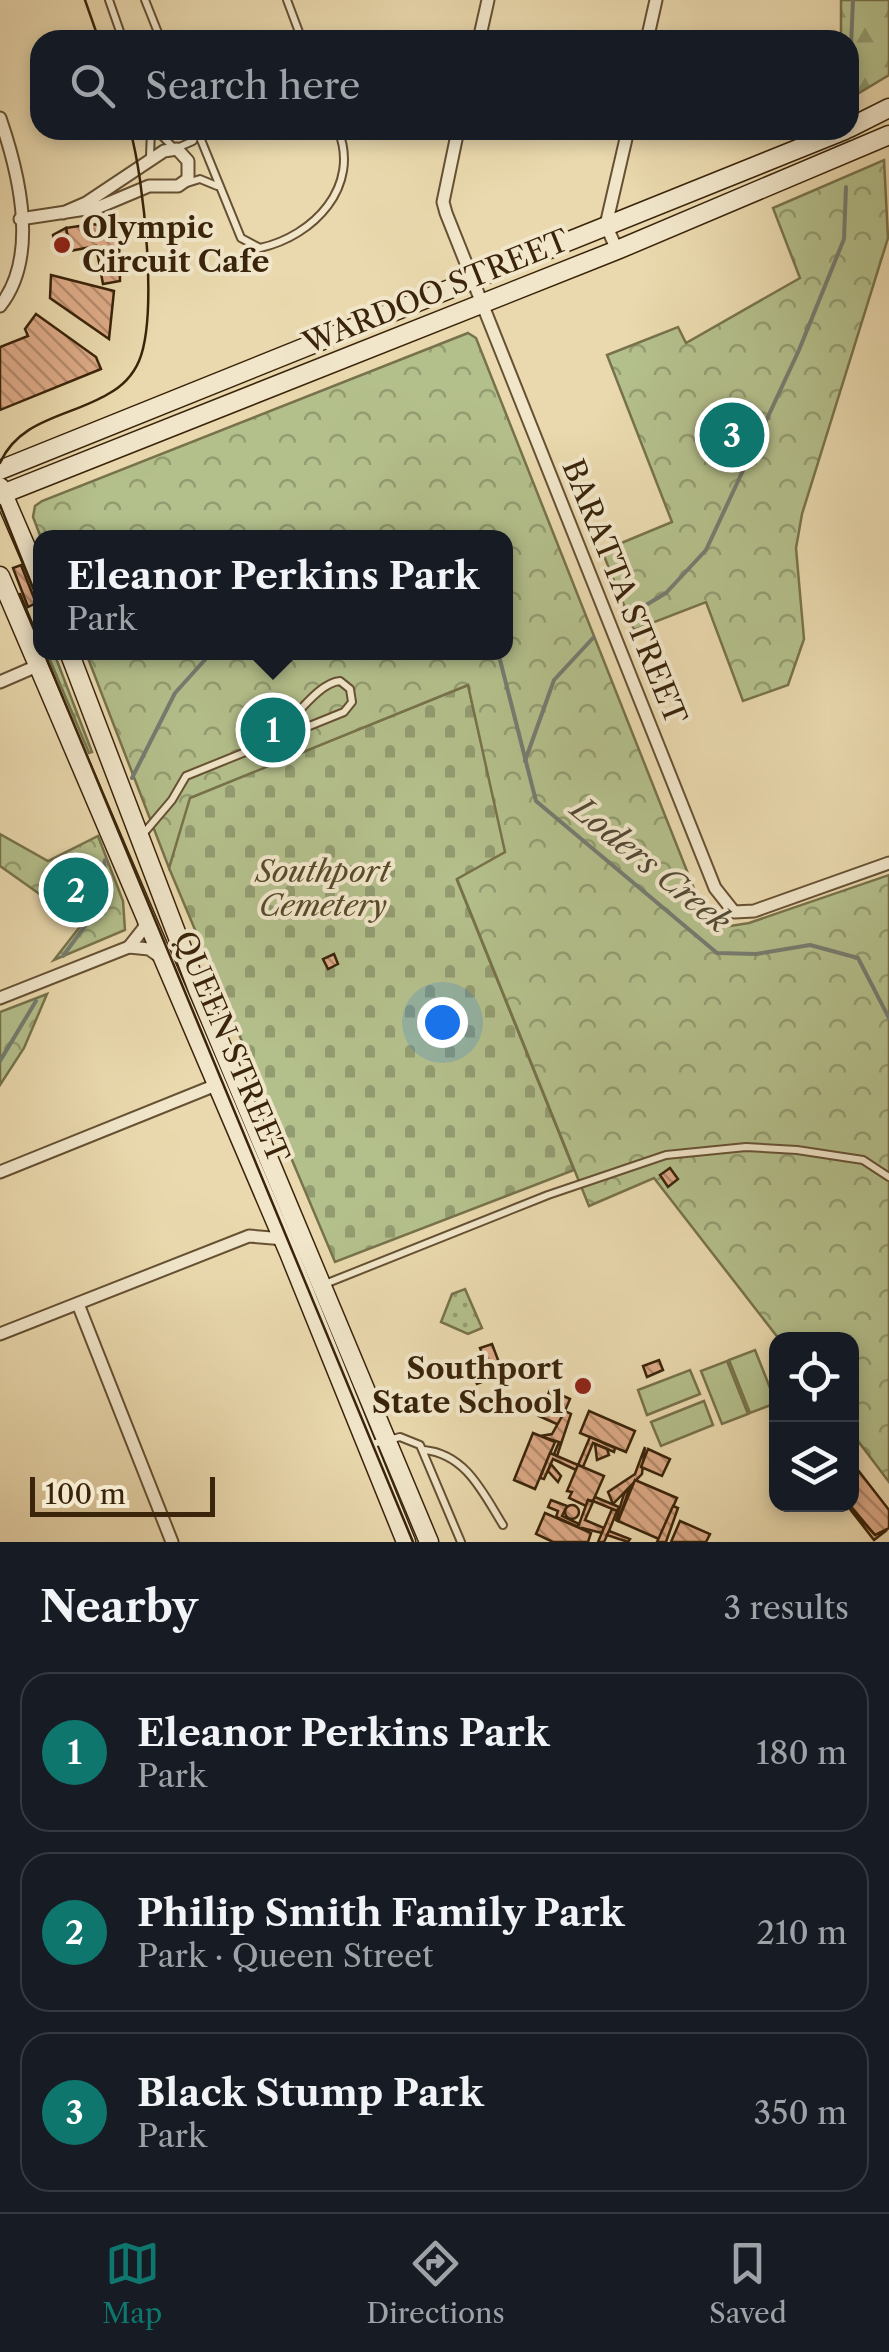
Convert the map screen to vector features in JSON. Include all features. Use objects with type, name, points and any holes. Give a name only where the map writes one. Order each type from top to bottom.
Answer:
[{"type":"street","points":[[481,30],[488,0]]},
{"type":"street","points":[[649,30],[656,0]]},
{"type":"street","name":"WARDOO STREET","points":[[859,123],[889,108]]},
{"type":"street","points":[[0,118],[14,166],[20,219],[18,273],[0,306]]},
{"type":"street","name":"WARDOO STREET","points":[[1,492],[617,250],[889,135]]},
{"type":"street","name":"BARATTA STREET","points":[[456,140],[444,202],[725,904],[734,912],[754,911],[889,863]]},
{"type":"street","points":[[617,250],[606,225],[626,140]]},
{"type":"street","name":"WARDOO STREET","points":[[0,470],[819,140]]},
{"type":"street","points":[[20,219],[63,213],[99,207],[149,186],[180,186],[190,168],[186,156],[176,149],[150,158],[86,203],[63,213]]},
{"type":"street","points":[[1,492],[33,566]]},
{"type":"street","name":"QUEEN STREET","points":[[0,576],[33,656]]},
{"type":"street","name":"QUEEN STREET","points":[[35,660],[284,1239],[406,1542]]},
{"type":"street","name":"QUEEN STREET","points":[[71,660],[137,838],[429,1542]]},
{"type":"street","points":[[0,682],[37,666]]},
{"type":"street","points":[[129,947],[144,928],[145,916]]},
{"type":"street","points":[[0,998],[129,947],[152,950],[163,960]]},
{"type":"street","points":[[0,1172],[216,1085]]},
{"type":"street","points":[[249,1236],[270,1207]]},
{"type":"street","points":[[0,1334],[249,1236],[284,1239]]},
{"type":"street","points":[[78,1304],[172,1542]]},
{"type":"lane","points":[[108,0],[118,30]]},
{"type":"lane","points":[[145,0],[157,30]]},
{"type":"lane","points":[[287,0],[298,30]]},
{"type":"lane","points":[[150,158],[152,140]]},
{"type":"lane","points":[[165,140],[176,149],[193,140]]},
{"type":"lane","points":[[200,140],[241,238],[253,247],[269,246],[309,228],[347,168],[340,140]]},
{"type":"lane","points":[[180,186],[206,180],[223,196]]},
{"type":"lane","points":[[137,838],[174,798],[184,777],[346,711],[352,701],[350,689],[340,681],[327,684],[284,731],[260,746]]},
{"type":"lane","points":[[324,1284],[548,1194],[666,1155],[746,1147],[797,1150],[863,1160],[889,1177]]},
{"type":"lane","points":[[367,1446],[387,1439],[412,1439],[424,1450],[461,1542]]},
{"type":"lane","points":[[424,1450],[438,1452],[466,1467],[503,1525]]},
{"type":"green space","points":[[841,0],[889,0],[889,75],[859,93],[859,30],[841,30]]},
{"type":"green space","points":[[884,160],[888,238],[802,514],[796,548],[804,639],[788,685],[743,701],[706,602],[634,630],[602,551],[672,522],[607,355],[678,327],[686,343],[800,278],[773,208]]},
{"type":"green space","points":[[468,333],[476,338],[704,914],[718,928],[749,923],[889,875],[889,1482],[859,1442],[859,1332],[774,1332],[654,1178],[589,1206],[457,879],[505,852],[468,685],[190,798],[169,868],[89,660],[513,660],[513,530],[38,530],[33,517],[35,506]]},
{"type":"green space","points":[[50,660],[57,660],[92,752],[89,753]]},
{"type":"green space","name":"Southport Cemetery","points":[[468,685],[506,852],[457,880],[574,1170],[335,1262],[169,868],[189,798]]},
{"type":"green space","points":[[0,834],[48,861],[98,836],[123,901],[125,930],[54,960],[82,924],[0,866]]},
{"type":"green space","points":[[47,994],[24,1048],[0,1085],[0,1012]]},
{"type":"green space","points":[[465,1289],[482,1328],[468,1334],[441,1322],[452,1294]]},
{"type":"green space","points":[[755,1350],[769,1385],[769,1406],[750,1413],[729,1360]]},
{"type":"green space","points":[[727,1361],[748,1414],[722,1424],[701,1371]]},
{"type":"green space","points":[[690,1370],[700,1394],[647,1415],[638,1390]]},
{"type":"green space","points":[[704,1401],[713,1425],[661,1446],[651,1422]]},
{"type":"building","points":[[104,226],[119,241],[120,281],[103,284],[96,246],[70,251],[66,228]]},
{"type":"building","name":"Olympic Circuit Cafe","points":[[66,228],[70,251],[57,253],[53,235]]},
{"type":"building","points":[[51,275],[114,291],[109,339],[50,298]]},
{"type":"building","points":[[36,314],[96,357],[101,369],[0,410],[0,347],[28,336],[25,329]]},
{"type":"building","points":[[21,565],[33,595],[33,604],[28,607],[13,568]]},
{"type":"building","points":[[334,954],[338,964],[328,969],[323,959]]},
{"type":"building","points":[[670,1168],[678,1179],[668,1187],[660,1175]]},
{"type":"building","points":[[492,1344],[503,1373],[492,1378],[480,1348]]},
{"type":"building","points":[[659,1360],[663,1370],[647,1377],[643,1366]]},
{"type":"building","points":[[481,1364],[487,1380],[477,1384],[470,1368]]},
{"type":"building","points":[[550,1390],[570,1399],[559,1425],[539,1416]]},
{"type":"building","points":[[565,1411],[571,1414],[557,1456],[554,1454],[559,1442],[540,1436],[552,1434]]},
{"type":"building","points":[[589,1411],[635,1431],[626,1452],[580,1433]]},
{"type":"building","points":[[533,1433],[555,1442],[535,1489],[514,1480]]},
{"type":"building","points":[[590,1437],[615,1448],[614,1452],[593,1443],[583,1467],[578,1465]]},
{"type":"building","points":[[595,1444],[607,1449],[609,1455],[597,1460]]},
{"type":"building","points":[[645,1447],[642,1474],[613,1504],[608,1492],[635,1474]]},
{"type":"building","points":[[648,1449],[670,1459],[662,1476],[641,1467]]},
{"type":"building","points":[[550,1453],[578,1465],[576,1470],[553,1459],[544,1479],[540,1478]]},
{"type":"building","points":[[551,1464],[561,1476],[558,1482],[548,1471]]},
{"type":"building","points":[[578,1465],[604,1476],[593,1501],[588,1500],[586,1506],[569,1498],[572,1492],[567,1491]]},
{"type":"building","points":[[859,1471],[889,1510],[889,1528],[875,1535],[856,1512],[859,1512]]},
{"type":"building","points":[[635,1480],[677,1498],[659,1539],[618,1521]]},
{"type":"building","points":[[630,1487],[618,1521],[624,1494]]},
{"type":"building","points":[[595,1497],[619,1507],[617,1511],[593,1501]]},
{"type":"building","points":[[551,1500],[567,1506],[562,1516],[579,1524],[578,1527],[556,1517],[558,1511],[548,1507]]},
{"type":"building","points":[[588,1500],[593,1502],[585,1520],[604,1528],[602,1533],[578,1527]]},
{"type":"building","points":[[572,1505],[579,1512],[572,1519],[565,1512]]},
{"type":"building","points":[[673,1506],[678,1508],[666,1542],[657,1542]]},
{"type":"building","points":[[612,1509],[617,1511],[609,1531],[604,1542],[598,1542]]},
{"type":"building","points":[[852,1512],[875,1535],[887,1530],[874,1540]]},
{"type":"building","points":[[545,1513],[591,1533],[588,1542],[553,1542],[536,1534]]},
{"type":"building","points":[[680,1521],[710,1534],[706,1542],[671,1542]]},
{"type":"building","points":[[609,1531],[630,1539],[628,1542],[607,1535]]},
{"type":"waterway","name":"Loders Creek","points":[[852,30],[853,0]]},
{"type":"waterway","name":"Loders Creek","points":[[626,617],[666,593],[706,550],[799,350],[844,239],[846,187]]},
{"type":"waterway","name":"Loders Creek","points":[[525,761],[554,680],[593,638]]},
{"type":"waterway","points":[[132,778],[175,693],[205,660]]},
{"type":"waterway","name":"Loders Creek","points":[[500,660],[536,801],[717,953],[756,954],[810,945],[858,958],[889,1018]]},
{"type":"waterway","points":[[63,956],[93,915],[105,860]]},
{"type":"waterway","points":[[0,1061],[36,1001]]},
{"type":"tram line","points":[[85,0],[96,30]]},
{"type":"tram line","points":[[0,463],[20,436],[113,391],[130,376],[139,361],[148,313],[147,247],[132,140]]},
{"type":"tram line","points":[[0,505],[33,588]]},
{"type":"tram line","points":[[20,594],[33,626]]},
{"type":"tram line","points":[[47,660],[413,1542]]},
{"type":"place","name":"Olympic Circuit Cafe","points":[[62,245]]},
{"type":"place","name":"Black Stump Park","points":[[732,435]]},
{"type":"place","name":"Eleanor Perkins Park","points":[[273,730]]},
{"type":"place","name":"Philip Smith Family Park","points":[[76,890]]},
{"type":"place","name":"Southport State School","points":[[583,1386]]}]
